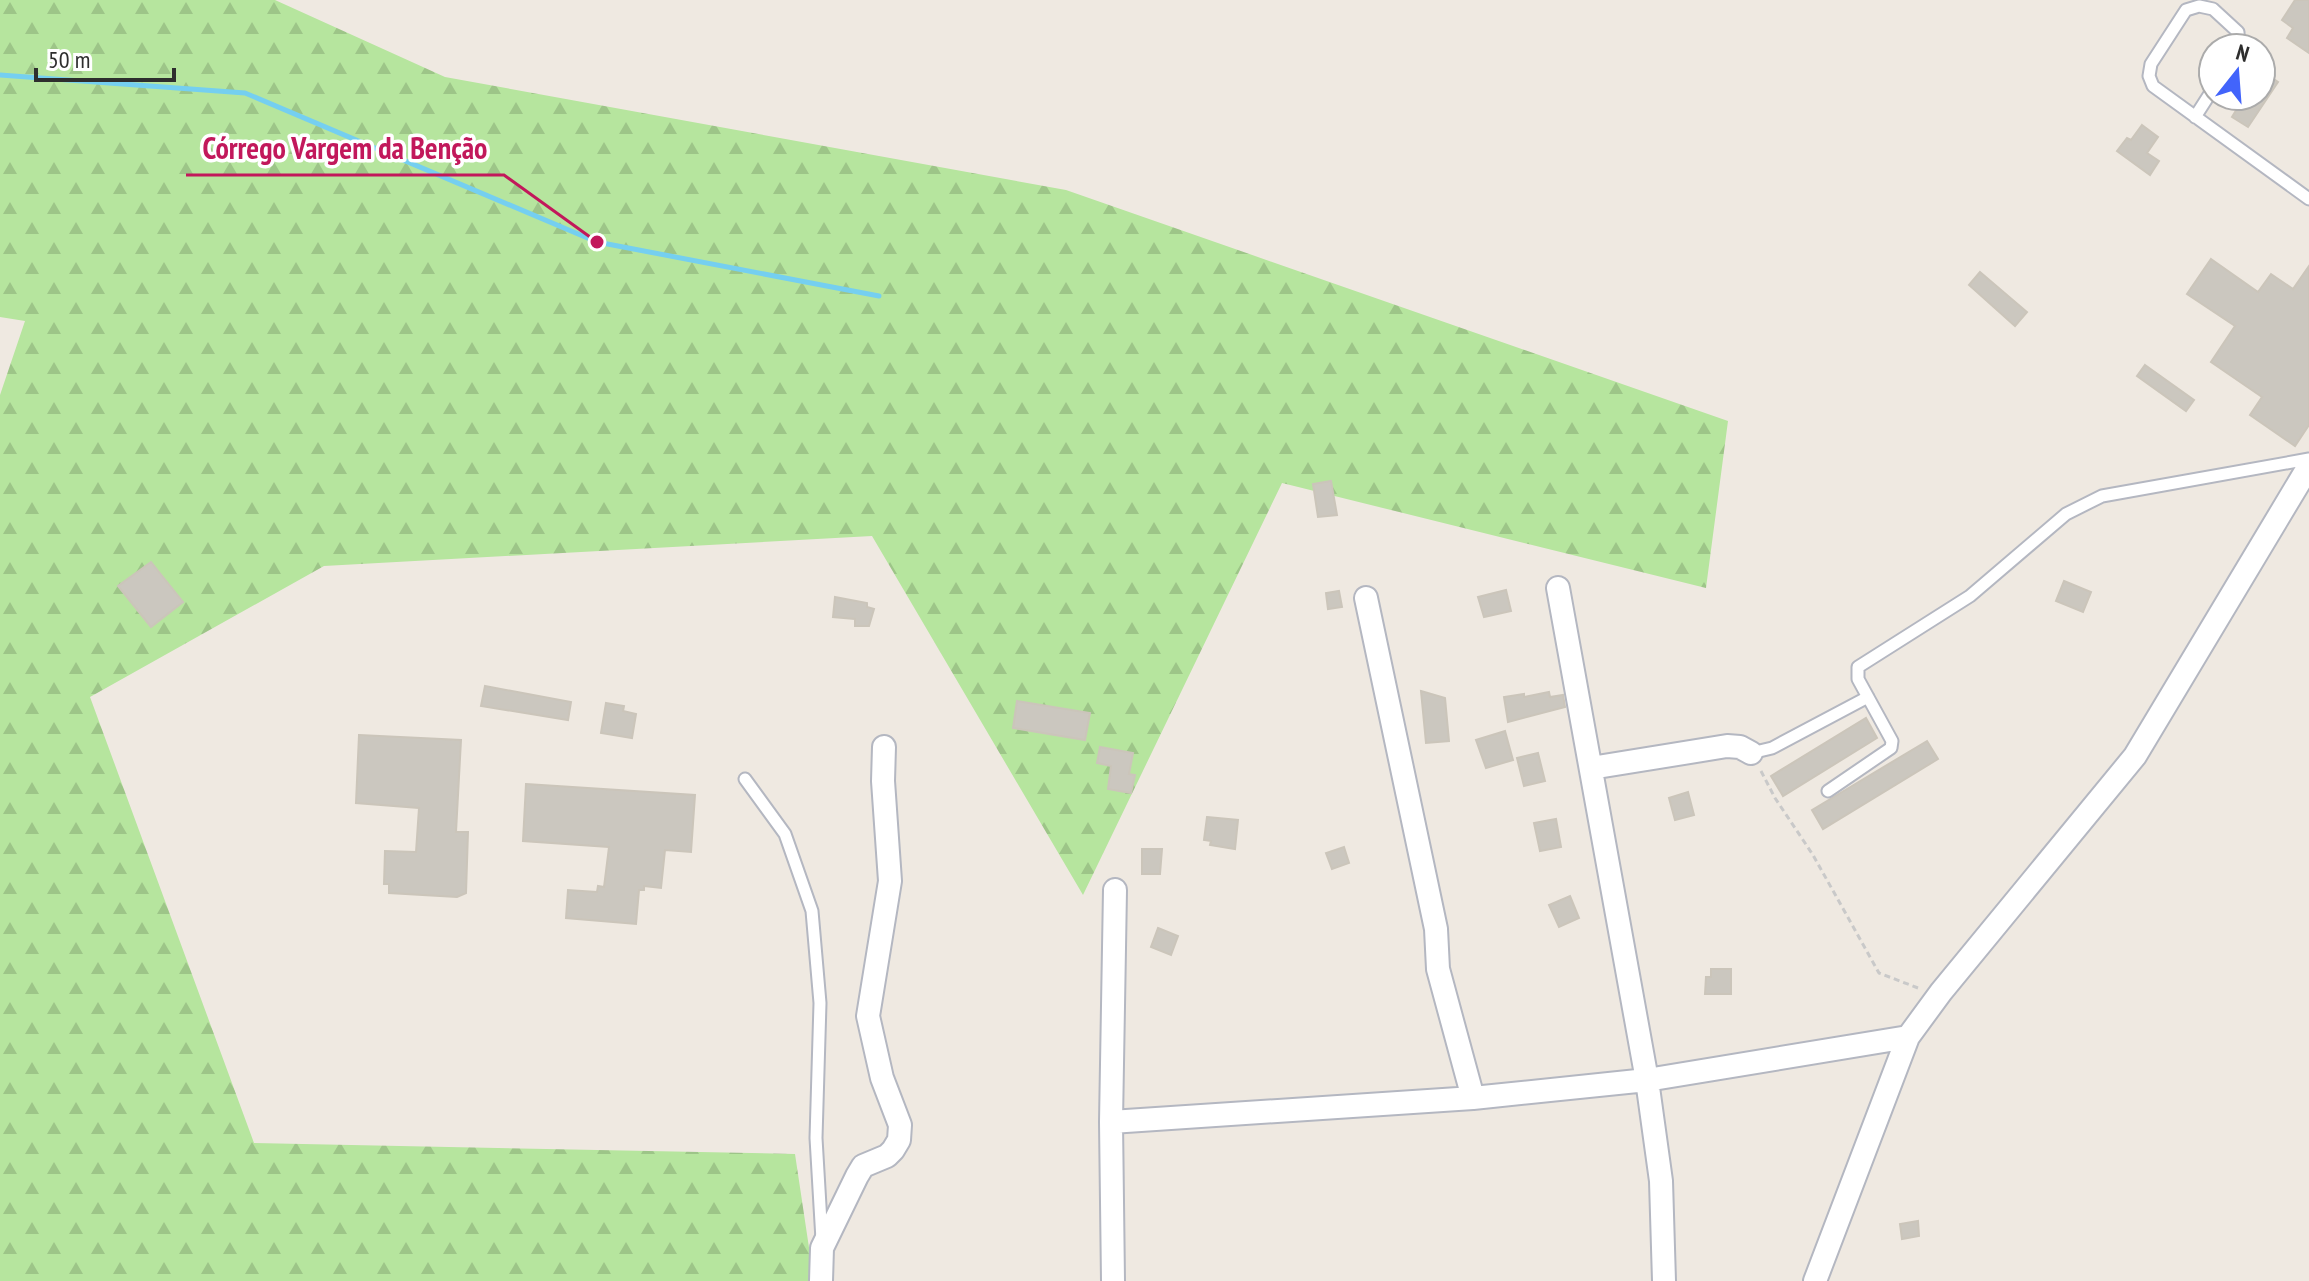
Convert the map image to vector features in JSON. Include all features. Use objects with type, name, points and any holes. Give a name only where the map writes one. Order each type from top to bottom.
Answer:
[{"type":"street","points":[[1815,1281],[1908,1037],[1941,992],[2135,756],[2309,466]]},
{"type":"street","points":[[1558,588],[1647,1080],[1661,1181],[1664,1281]]},
{"type":"street","points":[[1366,598],[1436,929],[1438,969],[1473,1098]]},
{"type":"street","points":[[1591,768],[1727,746],[1740,747],[1751,753]]},
{"type":"street","points":[[821,1281],[822,1248],[863,1166],[887,1156],[899,1140],[900,1125],[882,1078],[868,1016],[890,881],[883,781],[884,747]]},
{"type":"street","points":[[1113,1281],[1111,1122],[1115,890]]},
{"type":"street","points":[[1111,1122],[1473,1098],[1647,1080],[1908,1037]]},
{"type":"lane","points":[[2238,32],[2213,9],[2199,6],[2186,10],[2151,64],[2149,76],[2153,86],[2309,199]]},
{"type":"lane","points":[[2195,117],[2198,112]]},
{"type":"lane","points":[[1828,791],[1891,748],[1892,741],[1858,679],[1858,667],[1970,596],[2066,514],[2102,496],[2309,459]]},
{"type":"lane","points":[[1751,753],[1772,748],[1868,697]]},
{"type":"lane","points":[[745,779],[785,834],[812,911],[820,1003],[816,1138],[822,1248]]},
{"type":"path","points":[[1751,753],[1879,973],[1926,991],[1941,992]]},
{"type":"green space","points":[[0,0],[275,0],[445,77],[1066,190],[1728,421],[1706,588],[1282,483],[1083,895],[872,536],[324,566],[90,697],[254,1143],[795,1154],[814,1281],[0,1281],[0,395],[25,321],[0,317]]},
{"type":"building","points":[[2295,0],[2309,0],[2309,53],[2287,38],[2293,28],[2282,20]]},
{"type":"building","points":[[2235,112],[2258,112],[2248,127],[2232,117]]},
{"type":"building","points":[[2142,125],[2158,137],[2147,153],[2159,161],[2150,175],[2117,151],[2127,138],[2131,140]]},
{"type":"building","points":[[2211,259],[2258,292],[2271,274],[2293,289],[2309,266],[2309,425],[2295,446],[2250,415],[2262,397],[2211,362],[2235,326],[2187,294]]},
{"type":"building","points":[[1980,272],[2027,312],[2015,326],[1969,285]]},
{"type":"building","points":[[2145,365],[2194,400],[2186,411],[2137,376]]},
{"type":"building","points":[[1331,481],[1337,515],[1318,517],[1313,484]]},
{"type":"building","points":[[151,562],[183,602],[151,627],[118,586]]},
{"type":"building","points":[[2064,581],[2091,592],[2083,612],[2056,601]]},
{"type":"building","points":[[1506,590],[1511,611],[1484,617],[1478,597]]},
{"type":"building","points":[[1339,591],[1342,607],[1328,609],[1326,593]]},
{"type":"building","points":[[835,597],[867,603],[867,607],[874,609],[869,626],[855,626],[855,619],[833,617]]},
{"type":"building","points":[[485,686],[571,702],[568,720],[481,706]]},
{"type":"building","points":[[1421,691],[1445,698],[1449,741],[1426,743]]},
{"type":"building","points":[[1549,692],[1550,697],[1563,695],[1565,707],[1508,722],[1504,697]]},
{"type":"building","points":[[1017,701],[1090,713],[1085,740],[1013,728]]},
{"type":"building","points":[[606,703],[624,706],[623,711],[636,714],[632,738],[601,733]]},
{"type":"building","points":[[1866,718],[1877,738],[1783,796],[1771,776]]},
{"type":"building","points":[[1505,731],[1513,760],[1486,768],[1476,740]]},
{"type":"building","points":[[359,735],[461,740],[456,832],[468,832],[466,893],[457,897],[389,893],[389,884],[384,884],[385,851],[416,852],[419,808],[356,803]]},
{"type":"building","points":[[1927,741],[1938,759],[1823,829],[1812,810]]},
{"type":"building","points":[[1100,747],[1133,753],[1129,774],[1135,775],[1131,793],[1108,789],[1111,766],[1097,763]]},
{"type":"building","points":[[1538,753],[1545,781],[1524,786],[1517,758]]},
{"type":"building","points":[[526,784],[695,795],[691,852],[665,850],[661,888],[644,886],[644,890],[639,890],[636,924],[566,918],[568,890],[597,892],[598,886],[604,887],[609,847],[523,841]]},
{"type":"building","points":[[1688,792],[1694,815],[1675,820],[1669,798]]},
{"type":"building","points":[[1207,817],[1238,820],[1235,849],[1210,845],[1211,841],[1204,840]]},
{"type":"building","points":[[1556,819],[1561,847],[1540,851],[1534,823]]},
{"type":"building","points":[[1344,847],[1349,863],[1332,869],[1326,853]]},
{"type":"building","points":[[1142,849],[1162,849],[1160,874],[1142,874]]},
{"type":"building","points":[[1570,896],[1579,918],[1559,927],[1549,905]]},
{"type":"building","points":[[1158,928],[1178,936],[1171,955],[1151,947]]},
{"type":"building","points":[[1711,969],[1731,969],[1731,994],[1705,994],[1706,977],[1711,977]]},
{"type":"building","points":[[1918,1221],[1919,1236],[1902,1239],[1900,1224]]},
{"type":"waterway","points":[[0,75],[245,93],[597,242],[879,296]]},
{"type":"place","name":"Córrego Vargem da Benção","points":[[597,242]]}]
